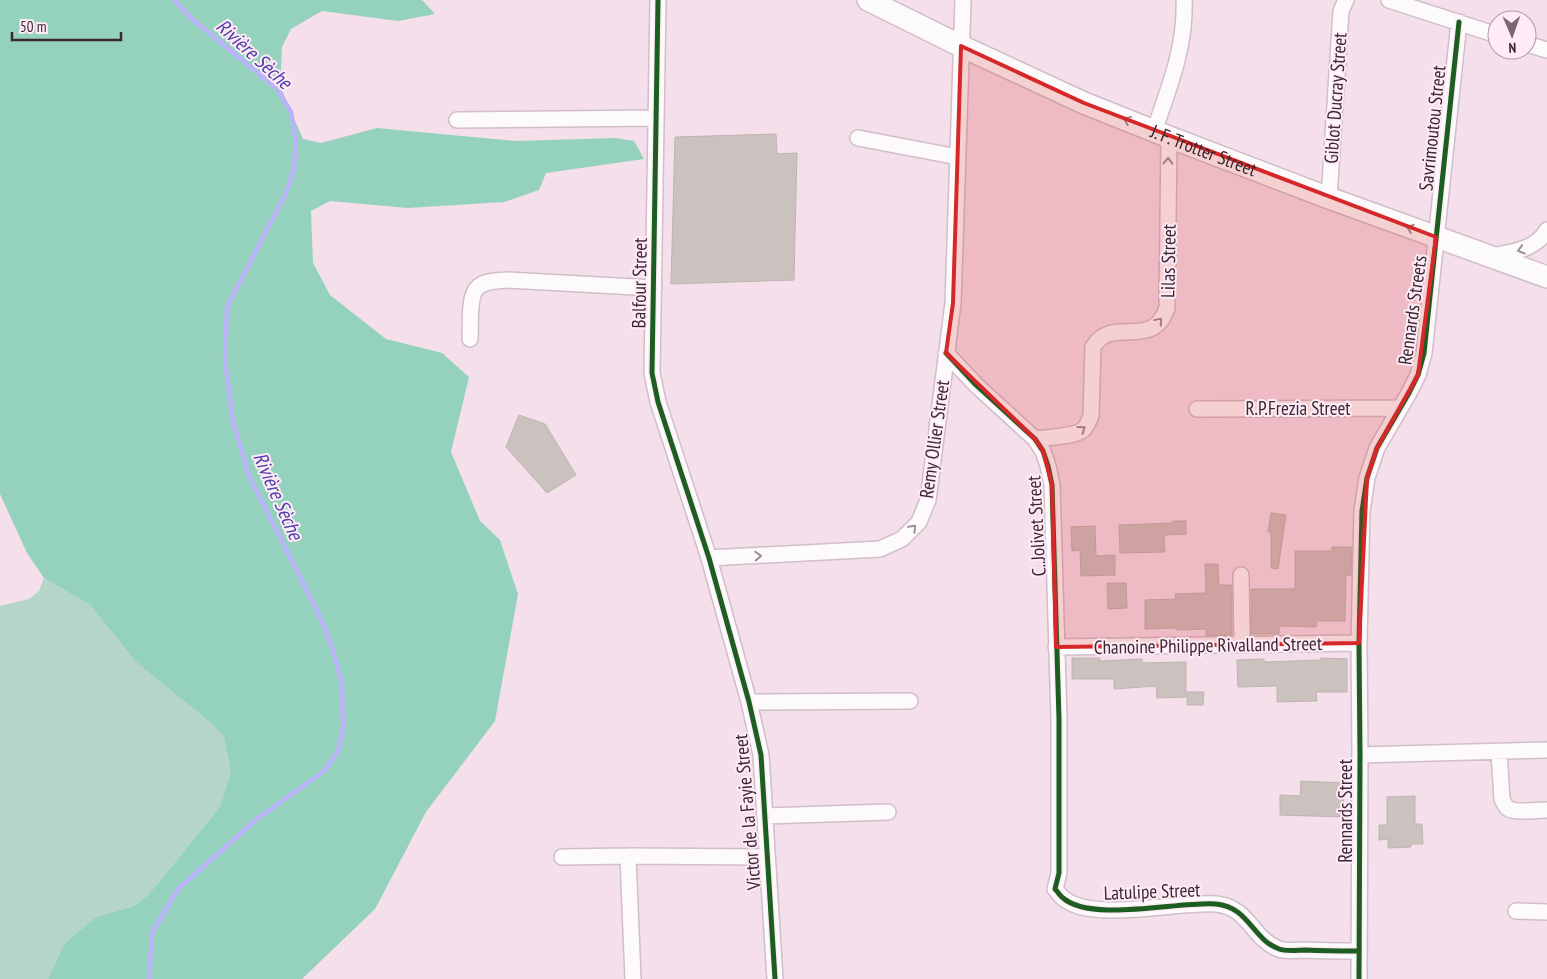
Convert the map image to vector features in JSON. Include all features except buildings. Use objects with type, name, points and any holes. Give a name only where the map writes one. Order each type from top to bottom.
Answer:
[{"type":"street","name":"Balfour Street","points":[[658,0],[652,373],[658,402],[709,558]]},
{"type":"street","name":"J. F. Trotter Street","points":[[868,0],[1084,102],[1161,134],[1329,198],[1547,277]]},
{"type":"street","name":"Remy Ollier Street","points":[[709,558],[880,549],[902,539],[919,522],[928,500],[953,302],[963,0]]},
{"type":"street","points":[[1161,134],[1185,17],[1184,0]]},
{"type":"street","name":"Giblot Ducray Street","points":[[1329,198],[1341,11],[1346,0]]},
{"type":"street","points":[[1389,0],[1487,31]]},
{"type":"street","name":"Savrimoutou Street","points":[[1436,237],[1459,22]]},
{"type":"street","points":[[457,120],[656,118]]},
{"type":"street","name":"Lilas Street","points":[[1035,439],[1074,434],[1083,430],[1088,424],[1091,416],[1093,347],[1098,339],[1104,334],[1113,332],[1148,330],[1157,326],[1164,318],[1167,308],[1161,134]]},
{"type":"street","points":[[858,138],[958,156]]},
{"type":"street","points":[[1489,256],[1528,248],[1543,237],[1547,230]]},
{"type":"street","name":"Rennards Streets","points":[[1359,644],[1362,511],[1367,478],[1377,448],[1418,375],[1424,353],[1436,237]]},
{"type":"street","points":[[1547,272],[1547,277]]},
{"type":"street","points":[[470,339],[472,300],[476,288],[489,282],[507,280],[654,288]]},
{"type":"street","name":"C..Jolivet Street","points":[[946,353],[976,385],[1035,439],[1043,451],[1052,485],[1059,729],[1059,873],[1056,889]]},
{"type":"street","name":"R.P.Frezia Street","points":[[1197,409],[1400,408]]},
{"type":"street","name":"Victor de la Fayie Street","points":[[709,558],[749,702],[760,755],[776,979]]},
{"type":"street","points":[[1241,575],[1242,645]]},
{"type":"street","name":"Chanoine Philippe Rivalland Street","points":[[1056,647],[1359,644]]},
{"type":"street","name":"Rennards Street","points":[[1359,644],[1359,979]]},
{"type":"street","points":[[749,702],[910,700]]},
{"type":"street","points":[[1360,755],[1547,750]]},
{"type":"street","points":[[1499,752],[1502,798],[1505,805],[1510,809],[1517,810],[1547,810]]},
{"type":"street","points":[[765,816],[888,812]]},
{"type":"street","points":[[628,856],[633,979]]},
{"type":"street","points":[[562,857],[768,857]]},
{"type":"street","name":"Latulipe Street","points":[[1056,889],[1063,898],[1078,906],[1101,910],[1215,904],[1230,906],[1240,913],[1268,943],[1280,949],[1359,951]]},
{"type":"street","points":[[1516,912],[1547,912]]},
{"type":"highlighted area","points":[[961,46],[1084,103],[1436,237],[1418,375],[1377,448],[1367,478],[1359,643],[1056,647],[1052,485],[1043,451],[1035,439],[946,353],[953,303]]},
{"type":"green space","points":[[0,0],[421,0],[435,14],[398,21],[322,11],[291,29],[282,47],[280,86],[303,139],[321,143],[377,128],[516,141],[615,138],[634,141],[644,159],[546,173],[539,190],[504,202],[408,208],[330,201],[311,211],[313,263],[330,295],[386,339],[442,353],[469,377],[451,452],[480,521],[500,540],[518,594],[495,721],[426,812],[375,909],[302,979],[48,979],[64,944],[96,917],[134,906],[149,894],[220,807],[231,772],[224,737],[211,723],[137,663],[90,605],[44,578],[27,553],[0,494]]},
{"type":"green space","points":[[44,578],[90,605],[137,663],[211,723],[224,737],[231,772],[220,807],[149,894],[134,906],[96,917],[64,944],[48,979],[0,979],[0,606],[29,599],[39,591]]},
{"type":"waterway","name":"Rivière Sèche","points":[[149,979],[152,933],[178,889],[258,818],[323,772],[338,752],[343,727],[342,684],[335,657],[316,609],[249,476],[233,421],[225,360],[227,307],[287,191],[294,168],[296,139],[291,112],[277,89],[191,18],[174,0]]},
{"type":"cycle path","points":[[658,0],[652,373],[658,402],[709,558],[749,702],[761,755],[775,979]]},
{"type":"cycle path","points":[[1359,979],[1359,643],[1362,511],[1367,478],[1377,448],[1418,375],[1424,353],[1459,22]]},
{"type":"cycle path","points":[[946,353],[976,385],[1035,439],[1043,451],[1052,485],[1059,719],[1059,873],[1055,889],[1063,898],[1076,905],[1094,909],[1137,909],[1200,904],[1227,906],[1243,917],[1262,938],[1279,949],[1289,951],[1359,951]]}]
